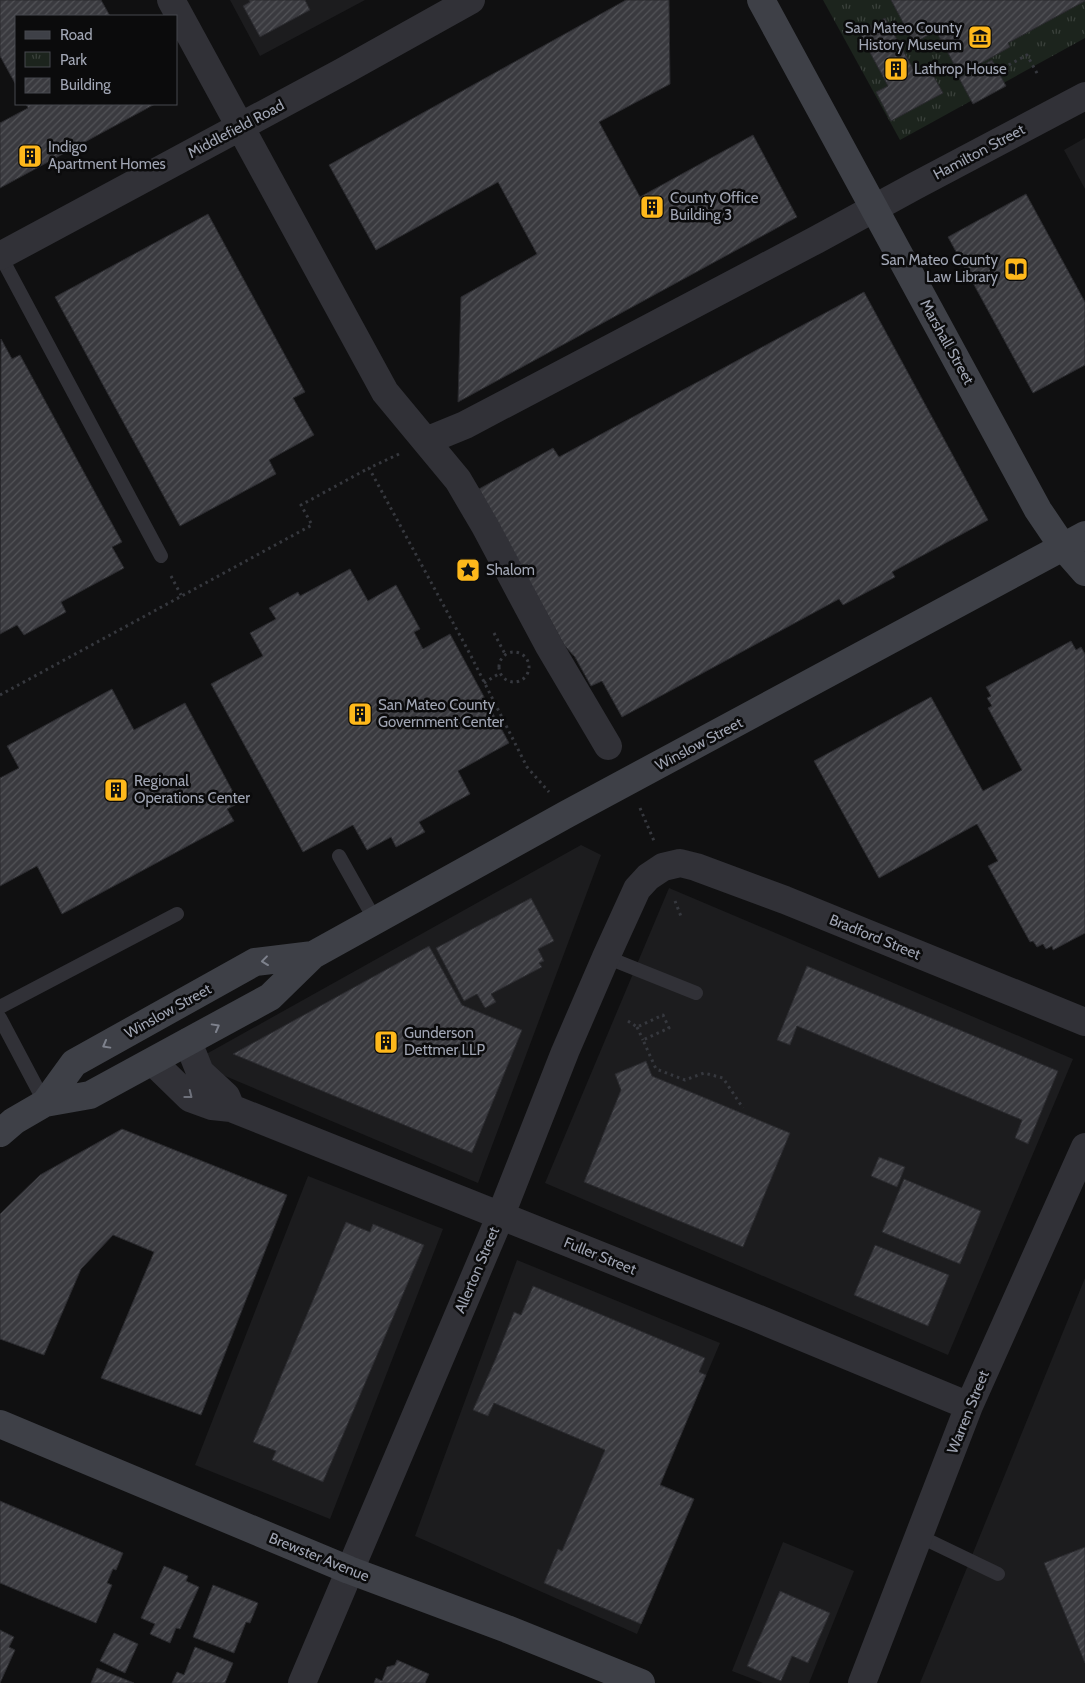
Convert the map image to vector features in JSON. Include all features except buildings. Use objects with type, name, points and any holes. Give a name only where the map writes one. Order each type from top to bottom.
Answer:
[{"type":"street","points":[[171,0],[385,392],[458,480],[485,526],[549,646],[608,746]]},
{"type":"street","name":"Middlefield Road","points":[[0,256],[471,0]]},
{"type":"street","name":"Marshall Street","points":[[761,0],[1038,510],[1074,541],[1085,572]]},
{"type":"street","name":"Hamilton Street","points":[[426,441],[465,425],[1085,96]]},
{"type":"street","name":"Winslow Street","points":[[0,1133],[14,1121],[45,1103],[90,1095],[270,998],[313,955],[567,814],[1074,541]]},
{"type":"street","name":"Allerton Street","points":[[302,1683],[500,1217],[565,1052],[606,956],[637,890],[648,877],[659,857]]},
{"type":"street","name":"Bradford Street","points":[[659,857],[696,866],[785,900],[1085,1022]]},
{"type":"street","name":"Winslow Street","points":[[45,1103],[74,1063],[256,962],[313,955]]},
{"type":"street","points":[[188,1042],[200,1072],[226,1096],[231,1108]]},
{"type":"street","name":"Fuller Street","points":[[153,1062],[190,1098],[212,1106],[231,1108],[759,1319],[969,1406]]},
{"type":"street","name":"Warren Street","points":[[862,1683],[969,1406],[1085,1147]]},
{"type":"street","name":"Brewster Avenue","points":[[0,1424],[349,1570],[507,1629],[641,1683]]},
{"type":"lane","points":[[0,256],[161,556]]},
{"type":"lane","points":[[339,856],[375,920]]},
{"type":"lane","points":[[0,1007],[177,914]]},
{"type":"lane","points":[[606,956],[696,993]]},
{"type":"lane","points":[[0,1018],[45,1103]]},
{"type":"lane","points":[[919,1536],[998,1574]]},
{"type":"path","points":[[1003,68],[1027,56],[1038,75]]},
{"type":"path","points":[[0,694],[312,525],[301,505],[369,468],[426,441]]},
{"type":"path","points":[[369,468],[527,767],[567,814]]},
{"type":"path","points":[[494,633],[505,654]]},
{"type":"path","points":[[514,651],[523,654],[527,658],[530,668],[525,678],[515,682],[505,679],[500,673],[499,662],[505,654],[514,651]]},
{"type":"path","points":[[484,683],[500,673]]},
{"type":"path","points":[[640,808],[659,857]]},
{"type":"path","points":[[675,901],[682,919]]},
{"type":"path","points":[[637,1027],[664,1015],[669,1028],[643,1040]]},
{"type":"path","points":[[628,1021],[637,1027],[656,1070],[684,1080],[704,1073],[722,1078],[743,1108]]},
{"type":"shaded area","points":[[230,0],[365,0],[260,56]]},
{"type":"shaded area","points":[[1085,138],[1085,189],[1064,150]]},
{"type":"shaded area","points":[[581,845],[601,855],[478,1183],[192,1062]]},
{"type":"shaded area","points":[[669,888],[1073,1059],[948,1355],[545,1183]]},
{"type":"shaded area","points":[[308,1176],[443,1229],[330,1519],[195,1465]]},
{"type":"shaded area","points":[[517,1260],[720,1343],[660,1484],[694,1499],[637,1634],[415,1536]]},
{"type":"shaded area","points":[[1085,1278],[1085,1683],[920,1683]]},
{"type":"shaded area","points":[[783,1542],[854,1571],[809,1683],[763,1683],[732,1671]]},
{"type":"green space","points":[[823,0],[1085,0],[1085,38],[900,140]]},
{"type":"place","name":"San Mateo County History Museum","points":[[980,37]]},
{"type":"place","name":"Lathrop House","points":[[896,69]]},
{"type":"place","name":"Indigo Apartment Homes","points":[[30,156]]},
{"type":"place","name":"County Office Building 3","points":[[652,207]]},
{"type":"place","name":"San Mateo County Law Library","points":[[1016,269]]},
{"type":"place","name":"Shalom","points":[[468,570]]},
{"type":"place","name":"San Mateo County Government Center","points":[[360,714]]},
{"type":"place","name":"Regional Operations Center","points":[[116,790]]},
{"type":"place","name":"Gunderson Dettmer LLP","points":[[386,1042]]}]
